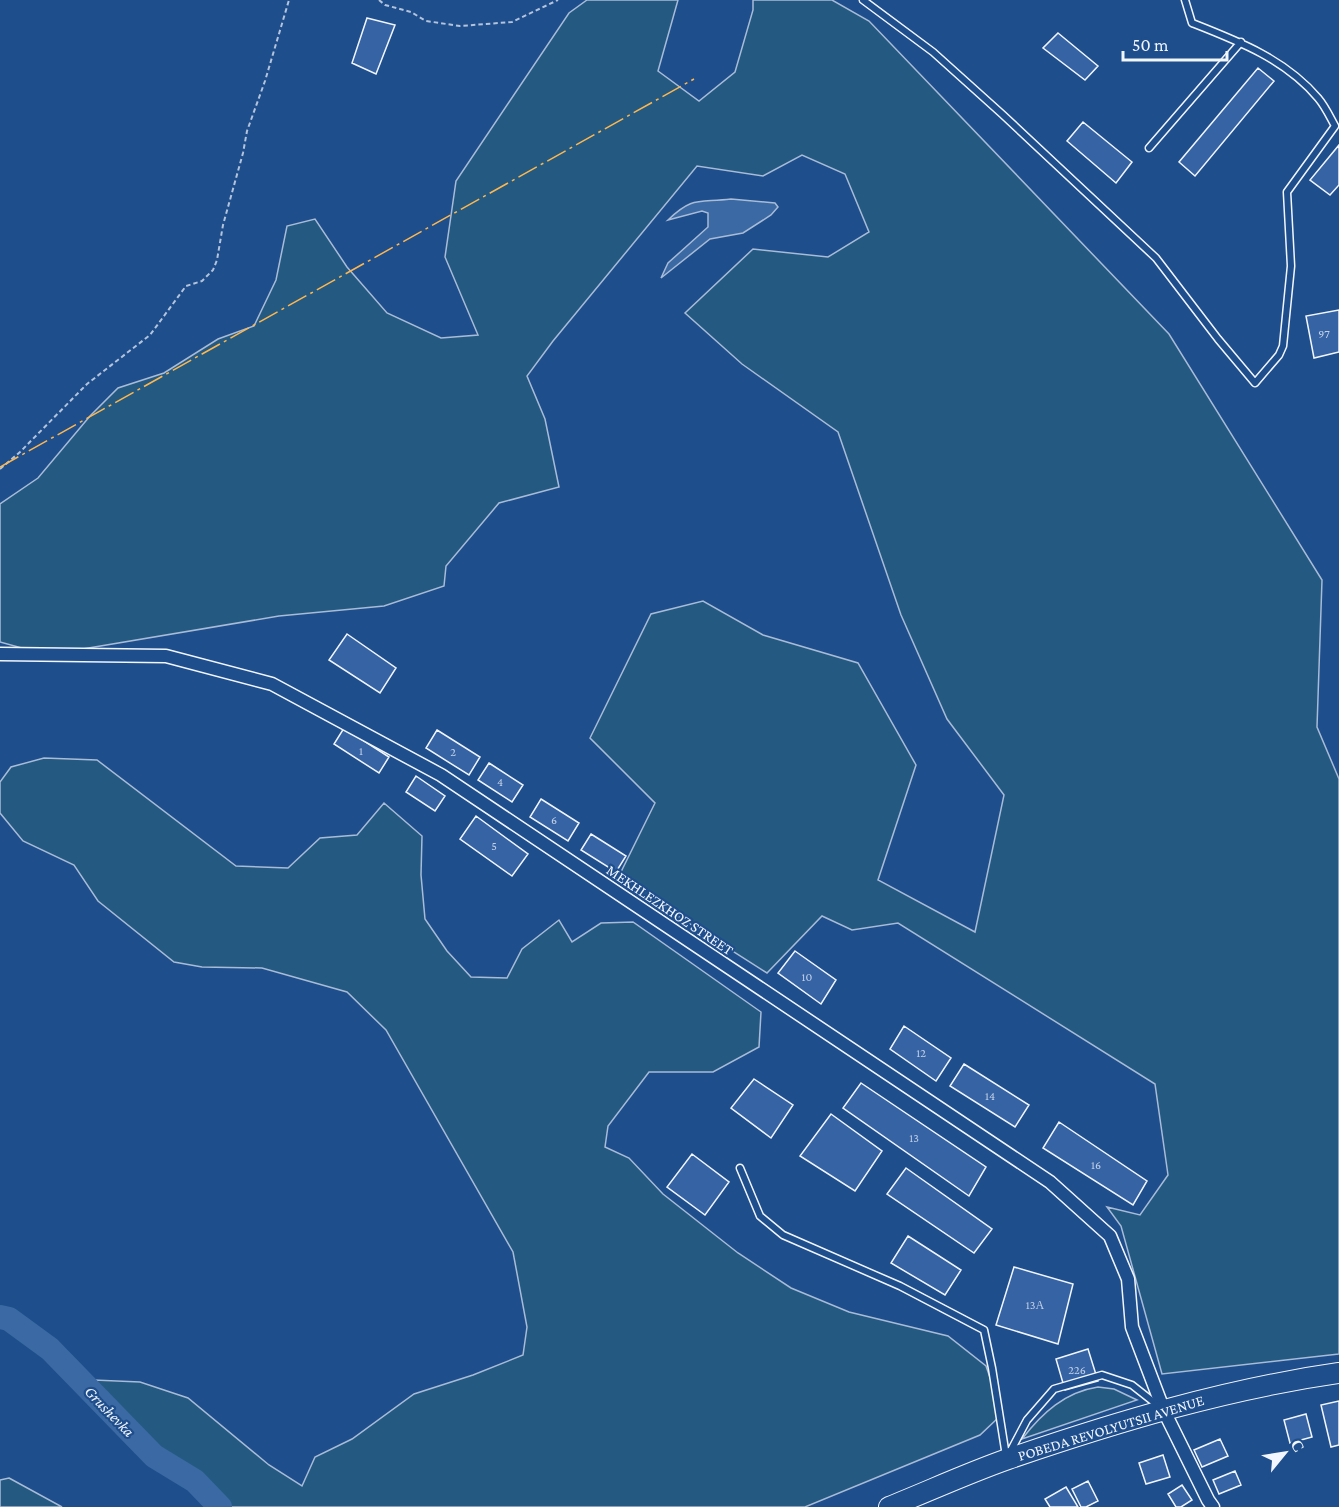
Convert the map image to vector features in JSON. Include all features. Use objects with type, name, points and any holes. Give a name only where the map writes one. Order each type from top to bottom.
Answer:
[{"type":"main road","name":"POBEDA REVOLYUTSII AVENUE","points":[[889,1507],[1006,1460],[1164,1411],[1271,1384],[1339,1373]]},
{"type":"street","name":"MEKHLEZKHOZ STREET","points":[[0,654],[166,656],[272,684],[441,775],[1050,1182],[1110,1236],[1128,1279],[1132,1327],[1164,1411],[1213,1507]]},
{"type":"lane","points":[[864,0],[933,52],[1156,258],[1255,384],[1279,355],[1283,346],[1291,266],[1287,192],[1335,126],[1319,99],[1285,67],[1241,42],[1192,23],[1185,0]]},
{"type":"lane","points":[[1149,148],[1241,42]]},
{"type":"lane","points":[[740,1168],[760,1215],[783,1236],[900,1286],[984,1330],[1006,1460]]},
{"type":"lane","points":[[1006,1460],[1027,1420],[1054,1389],[1102,1375],[1132,1385],[1164,1411]]},
{"type":"path","points":[[0,469],[20,452],[87,384],[150,335],[186,286],[202,281],[213,270],[247,131],[265,81],[289,0]]},
{"type":"path","points":[[379,0],[386,5],[411,12],[426,21],[460,26],[512,22],[558,0]]},
{"type":"shaded area","points":[[587,0],[678,0],[658,71],[699,101],[735,72],[753,10],[753,0],[832,0],[869,21],[1169,334],[1322,580],[1317,727],[1339,779],[1339,1354],[1162,1374],[1121,1226],[1107,1207],[1140,1215],[1168,1175],[1155,1084],[898,923],[852,930],[822,916],[767,973],[618,878],[655,803],[590,738],[651,614],[703,601],[763,635],[858,663],[916,765],[878,880],[975,932],[1004,795],[947,719],[901,615],[838,432],[742,364],[685,313],[753,249],[828,257],[869,232],[845,174],[802,155],[763,176],[697,166],[553,341],[527,376],[545,419],[559,487],[499,503],[446,566],[444,586],[384,606],[279,616],[47,655],[0,642],[0,504],[38,478],[90,416],[118,388],[164,373],[218,339],[254,326],[276,280],[287,226],[315,219],[347,267],[387,313],[441,338],[478,335],[445,257],[456,181],[569,13]]},
{"type":"shaded area","points":[[731,199],[775,203],[778,207],[771,215],[743,233],[710,239],[661,278],[668,263],[708,227],[708,213],[702,211],[668,220],[684,207],[696,202]]},
{"type":"shaded area","points":[[44,758],[97,760],[236,866],[288,868],[320,838],[357,835],[384,803],[422,836],[421,875],[425,919],[447,951],[471,977],[507,978],[522,949],[559,920],[572,942],[601,923],[633,922],[761,1012],[759,1047],[713,1072],[649,1072],[608,1126],[605,1147],[629,1158],[663,1194],[738,1253],[791,1288],[849,1312],[948,1336],[986,1366],[995,1392],[999,1417],[980,1435],[805,1507],[220,1507],[195,1481],[154,1456],[96,1396],[94,1380],[140,1382],[188,1398],[269,1465],[302,1486],[315,1457],[352,1439],[414,1394],[473,1375],[523,1355],[527,1327],[513,1252],[386,1030],[347,992],[262,968],[202,967],[174,962],[98,901],[74,865],[23,841],[0,813],[0,782],[11,767]]},
{"type":"shaded area","points":[[1098,1387],[1114,1389],[1137,1400],[1022,1439],[1055,1405],[1075,1394]]},
{"type":"shaded area","points":[[9,1478],[62,1507],[0,1507],[0,1480]]},
{"type":"building","points":[[367,18],[395,25],[376,74],[352,63]]},
{"type":"building","points":[[1058,33],[1098,66],[1085,80],[1043,48]]},
{"type":"building","points":[[1258,68],[1274,81],[1195,176],[1179,162]]},
{"type":"building","points":[[1083,122],[1132,162],[1116,183],[1067,141]]},
{"type":"building","points":[[1339,145],[1339,185],[1330,195],[1310,180]]},
{"type":"building","points":[[1339,310],[1339,352],[1314,358],[1306,316]]},
{"type":"building","points":[[347,634],[396,668],[380,693],[329,660]]},
{"type":"building","points":[[344,728],[389,757],[379,773],[334,744]]},
{"type":"building","points":[[437,730],[480,757],[469,775],[426,748]]},
{"type":"building","points":[[489,763],[523,785],[512,802],[478,780]]},
{"type":"building","points":[[416,776],[445,796],[435,811],[406,792]]},
{"type":"building","points":[[541,799],[579,823],[568,841],[530,817]]},
{"type":"building","points":[[476,816],[528,854],[512,876],[460,839]]},
{"type":"building","points":[[591,834],[626,856],[616,872],[581,850]]},
{"type":"building","points":[[795,951],[836,980],[821,1004],[778,973]]},
{"type":"building","points":[[904,1026],[951,1058],[936,1081],[890,1049]]},
{"type":"building","points":[[964,1064],[1029,1105],[1015,1127],[950,1086]]},
{"type":"building","points":[[754,1079],[793,1105],[771,1138],[731,1108]]},
{"type":"building","points":[[861,1083],[986,1167],[969,1196],[843,1108]]},
{"type":"building","points":[[831,1114],[882,1151],[855,1191],[800,1156]]},
{"type":"building","points":[[1059,1122],[1147,1181],[1133,1205],[1043,1148]]},
{"type":"building","points":[[692,1154],[729,1182],[705,1215],[667,1187]]},
{"type":"building","points":[[906,1168],[992,1229],[974,1253],[887,1194]]},
{"type":"building","points":[[908,1236],[961,1270],[945,1295],[891,1263]]},
{"type":"building","points":[[1014,1267],[1073,1284],[1058,1344],[996,1325]]},
{"type":"building","points":[[1088,1349],[1098,1381],[1065,1390],[1056,1359]]},
{"type":"building","points":[[1339,1401],[1339,1445],[1331,1447],[1321,1405]]},
{"type":"building","points":[[1306,1414],[1312,1437],[1290,1443],[1284,1420]]},
{"type":"building","points":[[1220,1439],[1228,1456],[1202,1467],[1194,1450]]},
{"type":"building","points":[[1163,1455],[1170,1477],[1146,1484],[1139,1463]]},
{"type":"building","points":[[1235,1471],[1241,1485],[1219,1494],[1213,1480]]},
{"type":"building","points":[[1088,1481],[1098,1501],[1081,1507],[1072,1489]]},
{"type":"building","points":[[1182,1485],[1192,1500],[1181,1507],[1176,1507],[1168,1494]]},
{"type":"building","points":[[1066,1487],[1078,1507],[1050,1507],[1045,1499]]},
{"type":"waterway","name":"Grushevka","points":[[0,1317],[9,1319],[50,1349],[154,1456],[195,1481],[220,1507]]},
{"type":"power","points":[[0,467],[694,79]]}]
